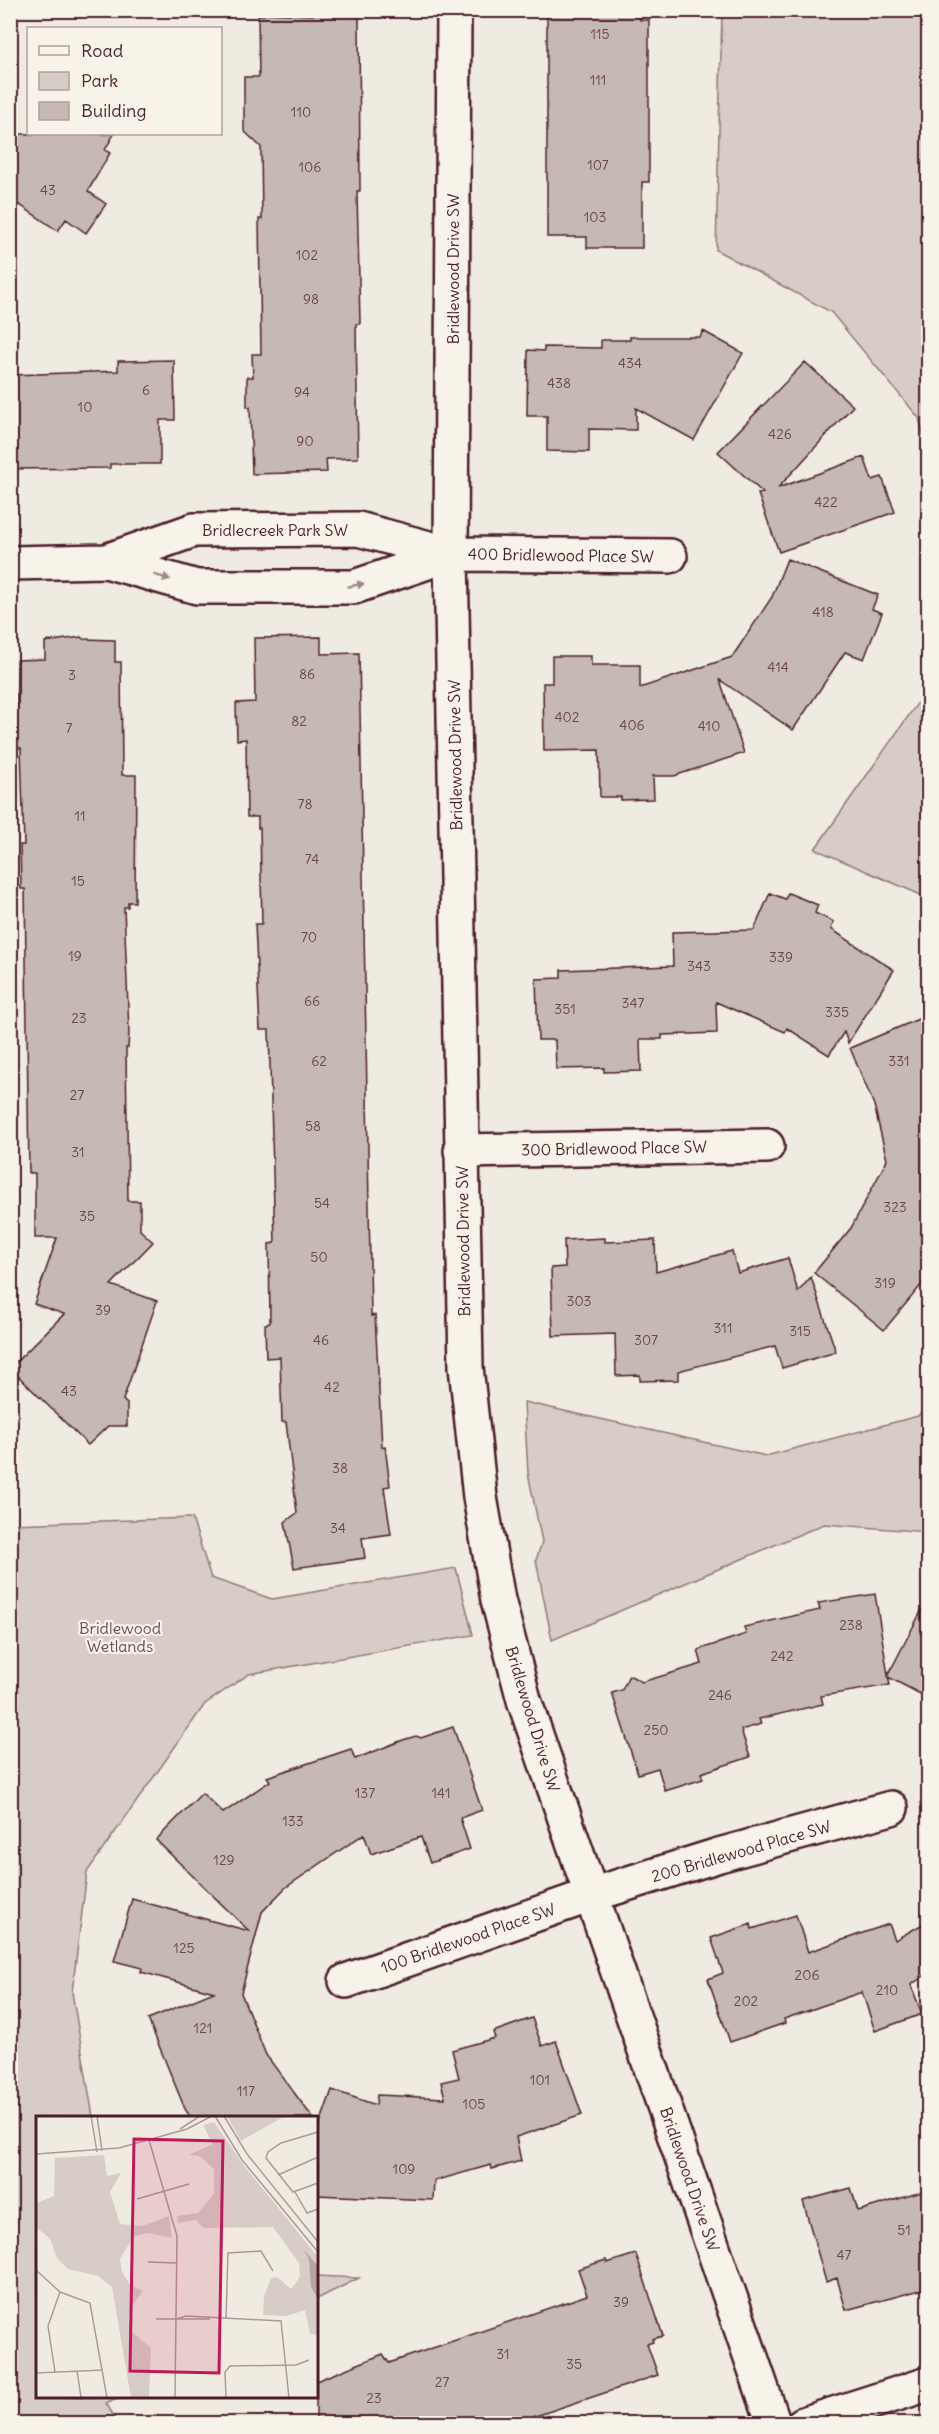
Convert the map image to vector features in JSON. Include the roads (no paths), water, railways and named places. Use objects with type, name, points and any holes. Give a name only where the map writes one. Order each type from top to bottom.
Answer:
[{"type":"street","name":"Bridlewood Drive SW","points":[[454,10],[451,554],[461,1151],[466,1367],[471,1428],[498,1600],[524,1700],[774,2424]]},
{"type":"street","name":"Bridlecreek Park SW","points":[[106,561],[194,530],[358,529],[451,554]]},
{"type":"street","name":"400 Bridlewood Place SW","points":[[451,554],[670,556]]},
{"type":"street","name":"Bridlecreek Park SW","points":[[10,563],[106,561],[197,587],[354,587],[451,554]]},
{"type":"street","name":"300 Bridlewood Place SW","points":[[461,1151],[767,1146]]},
{"type":"street","name":"200 Bridlewood Place SW","points":[[591,1895],[720,1855],[891,1808]]},
{"type":"street","name":"100 Bridlewood Place SW","points":[[345,1981],[591,1895]]},
{"type":"street","points":[[803,2424],[928,2385]]},
{"type":"park label","name":"Bridlewood Wetlands","points":[[120,1637]]}]
